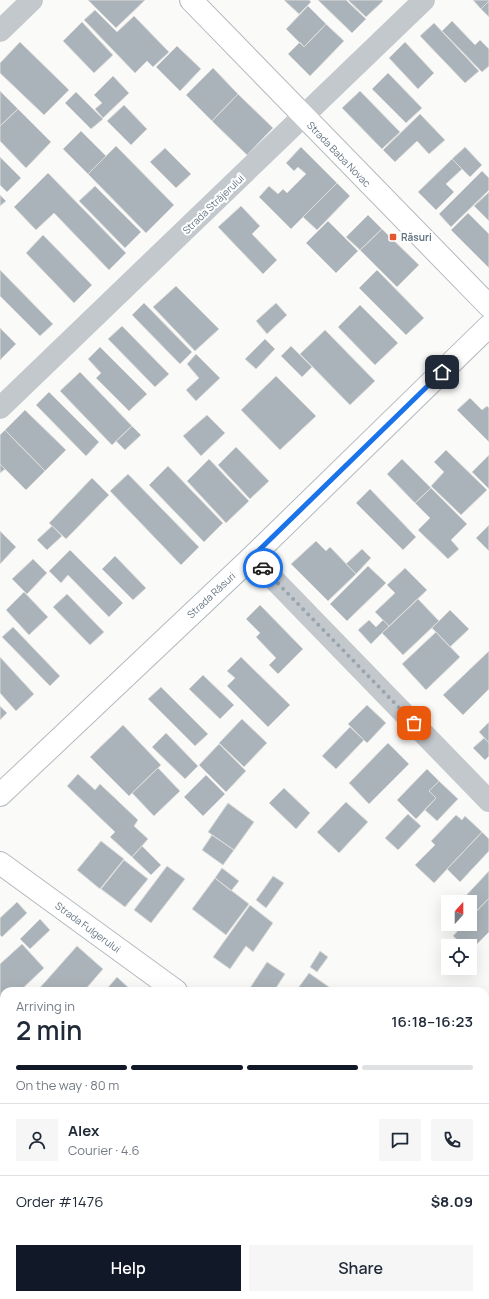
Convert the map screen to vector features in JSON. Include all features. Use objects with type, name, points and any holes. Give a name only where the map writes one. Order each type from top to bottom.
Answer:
[{"type":"street","points":[[0,31],[32,0]]},
{"type":"street","name":"Strada Baba Novac","points":[[191,0],[489,306]]},
{"type":"street","name":"Strada Străjerului","points":[[0,408],[424,0]]},
{"type":"street","name":"Strada Răsuri","points":[[0,794],[252,557],[489,326]]},
{"type":"street","points":[[252,557],[489,801]]},
{"type":"street","name":"Strada Fulgerului","points":[[0,863],[170,987]]},
{"type":"building","points":[[88,0],[145,0],[116,28]]},
{"type":"building","points":[[284,0],[309,0],[311,2],[299,14]]},
{"type":"building","points":[[318,0],[346,0],[366,19],[352,33]]},
{"type":"building","points":[[348,0],[382,0],[383,1],[366,17]]},
{"type":"building","points":[[473,0],[489,0],[489,1],[481,9]]},
{"type":"building","points":[[489,1],[489,17],[481,9]]},
{"type":"building","points":[[308,6],[326,24],[304,47],[286,29]]},
{"type":"building","points":[[95,10],[117,32],[134,16],[169,52],[153,67],[147,61],[135,73],[84,20]]},
{"type":"building","points":[[452,21],[475,45],[480,40],[489,49],[489,66],[482,72],[442,31]]},
{"type":"building","points":[[82,22],[113,55],[94,73],[63,41]]},
{"type":"building","points":[[434,23],[479,71],[465,83],[420,36]]},
{"type":"building","points":[[326,24],[344,41],[310,76],[288,54],[300,42],[304,47]]},
{"type":"building","points":[[20,42],[69,90],[44,115],[0,73],[0,63]]},
{"type":"building","points":[[405,42],[434,73],[418,89],[389,58]]},
{"type":"building","points":[[177,46],[201,69],[180,91],[156,67]]},
{"type":"building","points":[[213,68],[238,94],[212,121],[186,95]]},
{"type":"building","points":[[388,73],[422,108],[406,123],[372,89]]},
{"type":"building","points":[[113,76],[129,93],[103,118],[95,109],[102,103],[94,95]]},
{"type":"building","points":[[0,91],[18,109],[0,126]]},
{"type":"building","points":[[360,91],[400,132],[382,149],[342,108]]},
{"type":"building","points":[[76,92],[103,119],[91,129],[65,103]]},
{"type":"building","points":[[238,94],[273,128],[247,155],[212,121]]},
{"type":"building","points":[[124,105],[147,129],[131,145],[107,121]]},
{"type":"building","points":[[18,109],[51,142],[26,168],[0,141],[0,126]]},
{"type":"building","points":[[420,114],[445,140],[429,154],[417,141],[395,162],[383,150]]},
{"type":"building","points":[[81,131],[106,156],[88,174],[63,149]]},
{"type":"building","points":[[116,146],[174,205],[146,233],[88,174]]},
{"type":"building","points":[[301,147],[337,183],[291,229],[259,197],[269,186],[278,194],[283,189],[287,193],[306,174],[298,167],[294,171],[286,163]]},
{"type":"building","points":[[465,147],[482,165],[470,177],[452,159]]},
{"type":"building","points":[[165,148],[191,174],[176,188],[150,162]]},
{"type":"building","points":[[0,157],[21,178],[7,192],[0,185]]},
{"type":"building","points":[[452,159],[462,169],[446,184],[454,192],[436,210],[418,192]]},
{"type":"building","points":[[482,171],[489,178],[489,190],[451,227],[439,214]]},
{"type":"building","points":[[48,173],[126,253],[109,270],[54,213],[36,230],[14,207]]},
{"type":"building","points":[[337,183],[350,196],[317,230],[303,217]]},
{"type":"building","points":[[95,186],[141,232],[125,248],[79,201]]},
{"type":"building","points":[[489,192],[489,221],[474,206]]},
{"type":"building","points":[[0,195],[6,201],[0,206]]},
{"type":"building","points":[[241,206],[260,226],[252,234],[277,260],[263,274],[218,227]]},
{"type":"building","points":[[468,213],[489,234],[489,268],[451,230]]},
{"type":"building","points":[[368,215],[382,229],[360,250],[346,237]]},
{"type":"building","points":[[328,221],[358,251],[336,273],[306,243]]},
{"type":"building","points":[[382,229],[419,265],[397,287],[360,250]]},
{"type":"building","points":[[43,235],[92,285],[74,303],[26,253]]},
{"type":"building","points":[[0,270],[53,324],[40,336],[0,296]]},
{"type":"building","points":[[377,270],[424,318],[406,335],[359,288]]},
{"type":"building","points":[[176,286],[219,329],[195,351],[153,307]]},
{"type":"building","points":[[144,303],[192,352],[180,364],[132,315]]},
{"type":"building","points":[[276,303],[287,315],[267,334],[256,321]]},
{"type":"building","points":[[360,305],[398,343],[375,365],[338,327]]},
{"type":"building","points":[[122,326],[169,374],[155,387],[108,339]]},
{"type":"building","points":[[0,328],[16,344],[0,360]]},
{"type":"building","points":[[325,330],[375,381],[350,405],[300,354]]},
{"type":"building","points":[[265,339],[275,349],[256,369],[245,359]]},
{"type":"building","points":[[291,346],[312,367],[302,377],[281,356]]},
{"type":"building","points":[[100,347],[147,394],[129,411],[96,378],[101,373],[88,359]]},
{"type":"building","points":[[196,354],[220,378],[196,401],[186,390],[199,378],[187,364]]},
{"type":"building","points":[[80,372],[132,426],[112,445],[60,391]]},
{"type":"building","points":[[276,376],[316,416],[280,450],[241,410]]},
{"type":"building","points":[[49,392],[99,442],[86,456],[36,405]]},
{"type":"building","points":[[470,398],[482,410],[487,406],[489,408],[489,442],[457,410]]},
{"type":"building","points":[[25,410],[66,450],[45,471],[5,430]]},
{"type":"building","points":[[207,415],[225,433],[201,456],[183,436]]},
{"type":"building","points":[[132,426],[141,435],[125,450],[116,441]]},
{"type":"building","points":[[5,430],[45,471],[26,490],[0,464],[0,435]]},
{"type":"building","points":[[236,447],[269,481],[250,499],[218,465]]},
{"type":"building","points":[[446,450],[487,490],[461,515],[431,486],[444,472],[434,462]]},
{"type":"building","points":[[489,455],[489,489],[472,472]]},
{"type":"building","points":[[209,459],[249,501],[226,523],[187,481]]},
{"type":"building","points":[[402,459],[431,488],[415,503],[387,474]]},
{"type":"building","points":[[0,464],[5,469],[0,473]]},
{"type":"building","points":[[168,466],[223,523],[204,542],[149,485]]},
{"type":"building","points":[[128,474],[199,547],[181,565],[110,491]]},
{"type":"building","points":[[92,478],[109,495],[66,539],[49,523]]},
{"type":"building","points":[[431,488],[467,524],[451,540],[459,549],[448,559],[418,530],[430,518],[415,503]]},
{"type":"building","points":[[370,489],[416,537],[403,550],[356,503]]},
{"type":"building","points":[[489,525],[489,551],[476,538]]},
{"type":"building","points":[[52,526],[62,536],[47,550],[37,540]]},
{"type":"building","points":[[0,531],[16,547],[0,564]]},
{"type":"building","points":[[316,541],[326,551],[330,547],[356,574],[328,601],[291,564]]},
{"type":"building","points":[[362,549],[371,558],[356,574],[346,564]]},
{"type":"building","points":[[70,550],[123,603],[109,617],[68,575],[61,583],[49,571]]},
{"type":"building","points":[[115,556],[146,588],[133,600],[102,569]]},
{"type":"building","points":[[33,559],[47,573],[27,594],[12,579]]},
{"type":"building","points":[[368,566],[386,583],[347,621],[330,604]]},
{"type":"building","points":[[405,568],[427,590],[389,626],[375,612],[395,593],[387,585]]},
{"type":"building","points":[[24,592],[48,617],[29,635],[6,610]]},
{"type":"building","points":[[67,594],[104,632],[90,645],[53,607]]},
{"type":"building","points":[[418,599],[439,621],[403,655],[382,633]]},
{"type":"building","points":[[260,605],[303,649],[278,674],[269,665],[276,658],[256,637],[260,633],[246,619]]},
{"type":"building","points":[[450,610],[469,629],[450,647],[432,628]]},
{"type":"building","points":[[369,620],[376,627],[383,620],[389,626],[371,644],[358,630]]},
{"type":"building","points":[[13,627],[60,676],[50,686],[2,637]]},
{"type":"building","points":[[436,632],[460,657],[426,690],[402,664]]},
{"type":"building","points":[[489,651],[489,689],[463,715],[443,695]]},
{"type":"building","points":[[0,657],[34,694],[16,711],[0,693]]},
{"type":"building","points":[[241,657],[290,705],[268,727],[227,686],[235,678],[227,671]]},
{"type":"building","points":[[203,675],[234,705],[220,719],[189,689]]},
{"type":"building","points":[[161,687],[208,734],[195,746],[148,699]]},
{"type":"building","points":[[367,705],[386,723],[367,743],[348,724]]},
{"type":"building","points":[[0,706],[7,713],[0,720]]},
{"type":"building","points":[[242,719],[267,743],[244,767],[219,743]]},
{"type":"building","points":[[489,722],[489,743],[479,732]]},
{"type":"building","points":[[123,725],[161,765],[129,796],[90,757]]},
{"type":"building","points":[[350,727],[364,740],[336,769],[322,756]]},
{"type":"building","points":[[166,733],[198,766],[185,779],[152,747]]},
{"type":"building","points":[[484,738],[489,743],[489,756],[485,760],[473,748]]},
{"type":"building","points":[[388,743],[409,764],[369,804],[349,783]]},
{"type":"building","points":[[219,744],[246,771],[226,792],[199,765]]},
{"type":"building","points":[[158,768],[180,791],[154,816],[132,793]]},
{"type":"building","points":[[427,769],[439,781],[429,791],[436,798],[416,819],[397,800]]},
{"type":"building","points":[[78,774],[95,790],[100,784],[138,820],[134,826],[148,839],[132,857],[110,837],[115,832],[67,786]]},
{"type":"building","points":[[206,775],[225,794],[203,816],[184,797]]},
{"type":"building","points":[[439,781],[458,799],[437,821],[425,810],[436,798],[429,791]]},
{"type":"building","points":[[284,788],[310,813],[296,829],[269,803]]},
{"type":"building","points":[[346,802],[368,822],[339,853],[317,832]]},
{"type":"building","points":[[228,803],[254,822],[234,850],[208,832]]},
{"type":"building","points":[[408,814],[421,826],[398,850],[385,838]]},
{"type":"building","points":[[456,815],[462,820],[465,816],[482,832],[434,883],[415,865],[435,845],[431,841]]},
{"type":"building","points":[[482,832],[489,839],[489,851],[460,882],[447,869]]},
{"type":"building","points":[[212,835],[234,850],[223,865],[202,850]]},
{"type":"building","points":[[101,841],[124,859],[100,889],[77,870]]},
{"type":"building","points":[[142,846],[161,865],[151,875],[132,857]]},
{"type":"building","points":[[124,860],[148,879],[125,907],[101,889]]},
{"type":"building","points":[[167,866],[185,879],[151,923],[134,910]]},
{"type":"building","points":[[222,868],[239,881],[231,891],[215,878]]},
{"type":"building","points":[[489,871],[489,898],[477,911],[477,895],[467,895]]},
{"type":"building","points":[[273,876],[284,883],[266,908],[256,900]]},
{"type":"building","points":[[215,878],[249,904],[226,935],[192,909]]},
{"type":"building","points":[[489,898],[489,932],[477,944],[477,939],[456,939],[453,936],[458,931],[477,931],[477,911]]},
{"type":"building","points":[[17,902],[27,913],[2,937],[0,935],[0,918]]},
{"type":"building","points":[[250,905],[273,923],[253,952],[246,946],[230,969],[213,957]]},
{"type":"building","points":[[40,919],[50,930],[30,949],[20,939]]},
{"type":"building","points":[[22,944],[44,968],[24,987],[0,987],[0,964]]},
{"type":"building","points":[[77,946],[103,969],[87,987],[41,987]]},
{"type":"building","points":[[320,951],[328,957],[317,972],[310,967]]},
{"type":"building","points":[[267,962],[285,974],[277,987],[251,987]]},
{"type":"building","points":[[309,973],[329,987],[299,987]]},
{"type":"building","points":[[117,977],[128,987],[108,987]]},
{"type":"way so far","points":[[263,568],[414,723]]},
{"type":"place","name":"Răsuri","points":[[393,237]]},
{"type":"route","points":[[263,568],[252,557],[442,372]]}]
